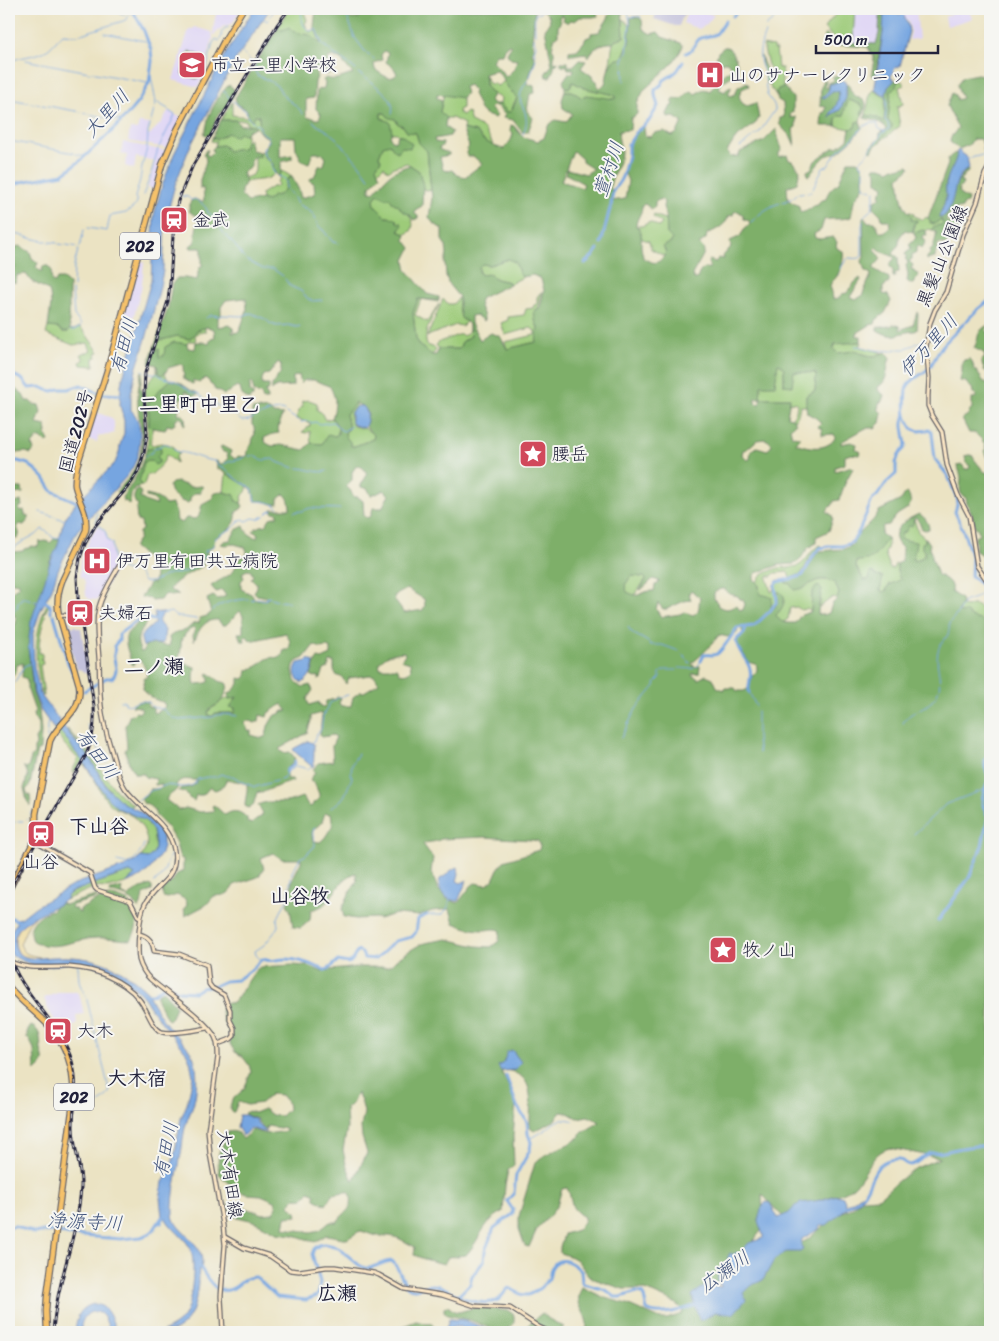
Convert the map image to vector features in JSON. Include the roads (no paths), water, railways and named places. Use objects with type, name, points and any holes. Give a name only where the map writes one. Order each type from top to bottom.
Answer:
[{"type":"highway","name":"国道202号","points":[[9,890],[36,836],[37,806],[49,745],[55,732],[72,713],[79,701],[80,690],[77,674],[57,604],[62,581],[85,535],[87,522],[75,486],[75,474],[109,364],[162,165],[177,130],[243,9]]},
{"type":"highway","name":"202","points":[[9,987],[56,1034],[66,1052],[72,1075],[73,1103],[47,1297],[47,1332]]},
{"type":"main road","name":"黒髪山公園線","points":[[990,165],[984,178],[977,204],[963,235],[946,292],[930,323],[926,347],[930,411],[942,432],[947,465],[958,495],[970,516],[977,566],[990,585]]},
{"type":"main road","points":[[119,566],[103,596],[97,618],[103,719],[122,783],[132,796],[162,825],[171,840],[174,854],[174,863],[169,876],[148,899],[140,917],[139,934],[138,954],[141,966],[147,976],[208,1028],[218,1044],[231,1039],[234,1032],[230,1020],[230,1010],[224,995],[208,983],[207,965],[179,954],[154,951],[154,946],[150,940],[139,934]]},
{"type":"main road","points":[[59,615],[75,616]]},
{"type":"main road","points":[[34,841],[90,873],[97,890],[130,901],[140,917]]},
{"type":"main road","points":[[9,961],[26,967],[81,968],[104,974],[133,992],[146,1008],[156,1028],[163,1032],[208,1028]]},
{"type":"main road","name":"大木有田線","points":[[218,1044],[208,1130],[210,1154],[225,1237],[244,1248],[270,1256],[290,1270],[299,1271],[335,1267],[374,1273],[404,1290],[442,1296],[475,1306],[510,1308],[550,1332]]},
{"type":"main road","points":[[223,1332],[221,1296],[225,1237]]},
{"type":"water","points":[[254,9],[270,9],[234,62],[189,149],[175,185],[168,211],[165,225],[163,271],[159,291],[131,394],[131,410],[138,420],[140,434],[136,460],[126,477],[77,531],[58,570],[51,591],[41,609],[33,633],[34,666],[40,694],[73,739],[89,757],[107,788],[123,803],[141,812],[148,818],[159,830],[163,839],[161,854],[150,869],[141,877],[126,883],[135,875],[130,872],[74,891],[65,900],[24,924],[18,930],[15,937],[17,950],[25,957],[68,957],[95,960],[118,969],[129,976],[150,994],[149,996],[162,1018],[187,1046],[195,1061],[197,1078],[195,1095],[184,1131],[174,1191],[173,1214],[179,1227],[200,1251],[202,1259],[201,1269],[199,1269],[195,1301],[188,1319],[182,1326],[162,1332],[175,1325],[183,1317],[188,1308],[193,1280],[193,1260],[189,1246],[165,1217],[162,1217],[160,1198],[163,1182],[174,1157],[181,1118],[187,1104],[193,1076],[190,1061],[186,1052],[156,1016],[143,996],[121,978],[81,962],[52,966],[27,963],[11,954],[9,942],[16,919],[21,918],[35,907],[77,883],[124,867],[141,857],[148,858],[155,849],[153,831],[146,821],[118,808],[108,799],[70,743],[57,728],[53,728],[41,711],[34,693],[28,647],[31,621],[66,517],[75,504],[115,463],[119,453],[124,433],[124,421],[120,405],[121,384],[151,281],[154,215],[162,186],[174,154],[222,60]]},
{"type":"water","points":[[884,13],[896,13],[904,16],[909,32],[900,66],[895,68],[891,76],[895,80],[888,87],[886,94],[883,95],[875,90],[875,86]]},
{"type":"water","points":[[842,80],[846,82],[846,98],[840,110],[832,114],[830,118],[839,97],[839,91],[834,91],[822,97],[828,91],[829,84]]},
{"type":"water","points":[[958,150],[967,157],[969,168],[959,177],[948,212],[940,218],[939,216],[946,200],[946,183]]},
{"type":"water","points":[[359,406],[365,408],[367,414],[364,428],[354,425],[351,421],[351,412]]},
{"type":"water","points":[[154,612],[164,613],[159,620],[165,630],[163,643],[147,644],[143,647],[141,636],[155,623]]},
{"type":"water","points":[[308,659],[314,662],[312,671],[309,677],[302,683],[296,677],[295,672],[298,663]]},
{"type":"water","points":[[308,741],[314,744],[313,767],[293,749]]},
{"type":"water","points":[[458,867],[457,881],[461,883],[467,880],[458,901],[446,897],[441,891],[439,884],[440,879]]},
{"type":"water","points":[[512,1050],[521,1062],[515,1070],[501,1071],[498,1066],[503,1064],[507,1052]]},
{"type":"water","points":[[239,1115],[245,1115],[256,1120],[258,1125],[266,1131],[250,1128],[243,1136],[237,1127]]},
{"type":"water","points":[[866,1191],[860,1201],[844,1210],[827,1225],[820,1225],[819,1229],[802,1239],[801,1245],[803,1250],[799,1252],[786,1252],[774,1260],[763,1280],[750,1286],[743,1293],[746,1300],[733,1314],[715,1312],[703,1320],[699,1320],[692,1295],[707,1286],[721,1287],[718,1283],[718,1273],[728,1262],[730,1253],[734,1255],[736,1252],[739,1254],[744,1252],[743,1249],[749,1243],[763,1238],[758,1221],[761,1209],[766,1202],[770,1203],[778,1218],[789,1213],[795,1206],[801,1203],[837,1195],[843,1197],[846,1205]]},
{"type":"water","points":[[94,1304],[106,1310],[117,1332],[109,1332],[101,1314],[92,1312],[85,1317],[81,1332],[75,1332],[79,1314],[85,1308]]},
{"type":"water","points":[[449,1319],[465,1320],[493,1332],[467,1332],[460,1327],[452,1327],[453,1332],[445,1332]]},
{"type":"waterway","points":[[111,9],[127,16]]},
{"type":"waterway","points":[[9,62],[45,51],[63,34],[78,35],[123,21],[127,19],[132,9]]},
{"type":"waterway","name":"大里川","points":[[9,186],[63,174],[112,131],[138,102],[149,83],[152,61],[151,50],[144,31],[132,9]]},
{"type":"waterway","points":[[263,18],[267,21],[275,9]]},
{"type":"waterway","points":[[300,9],[303,24],[310,31],[316,29],[322,44],[356,70]]},
{"type":"waterway","points":[[530,77],[536,59],[534,51],[536,45],[534,41],[535,14],[544,9]]},
{"type":"waterway","points":[[624,81],[623,59],[627,52],[630,23],[628,9]]},
{"type":"waterway","name":"萱村川","points":[[733,16],[740,9]]},
{"type":"waterway","points":[[766,27],[774,18],[776,9]]},
{"type":"waterway","points":[[902,18],[904,9]]},
{"type":"waterway","points":[[343,10],[355,38],[367,54],[374,59]]},
{"type":"waterway","points":[[629,17],[640,16],[641,18]]},
{"type":"waterway","name":"萱村川","points":[[686,53],[692,50],[700,38],[717,33],[725,21]]},
{"type":"waterway","points":[[237,25],[242,28]]},
{"type":"waterway","points":[[206,70],[213,43],[216,39],[219,41],[222,36],[221,33],[225,28],[229,27]]},
{"type":"waterway","points":[[105,33],[145,41]]},
{"type":"waterway","points":[[740,147],[759,133],[775,110],[774,104],[767,94],[765,74],[760,60],[760,48],[765,33]]},
{"type":"waterway","points":[[240,51],[245,55]]},
{"type":"waterway","points":[[9,56],[13,57]]},
{"type":"waterway","points":[[247,57],[253,63]]},
{"type":"waterway","points":[[26,60],[40,63]]},
{"type":"waterway","name":"萱村川","points":[[601,244],[613,191],[623,175],[628,155],[628,145],[637,131],[649,121],[658,106],[655,90],[664,80],[677,71],[683,62]]},
{"type":"waterway","points":[[42,63],[89,72]]},
{"type":"waterway","points":[[255,65],[258,76],[277,86],[284,96],[303,114]]},
{"type":"waterway","points":[[91,72],[147,83]]},
{"type":"waterway","points":[[358,73],[388,97],[393,109],[392,114]]},
{"type":"waterway","points":[[136,205],[135,197],[156,103],[151,76]]},
{"type":"waterway","points":[[523,134],[526,126],[526,114],[520,97],[528,80]]},
{"type":"waterway","points":[[223,91],[231,100]]},
{"type":"waterway","points":[[870,150],[881,134],[889,129],[888,123],[885,120],[887,100],[885,95]]},
{"type":"waterway","points":[[15,100],[81,112]]},
{"type":"waterway","points":[[233,101],[246,111],[248,118],[260,127],[260,131],[268,137],[269,140],[263,149],[264,155],[272,163],[272,169],[275,174]]},
{"type":"waterway","points":[[158,103],[168,109]]},
{"type":"waterway","points":[[159,147],[175,115],[169,111]]},
{"type":"waterway","points":[[84,113],[122,121]]},
{"type":"waterway","points":[[313,121],[336,138],[369,178]]},
{"type":"waterway","points":[[864,126],[877,123],[879,129],[885,131]]},
{"type":"waterway","points":[[813,189],[823,167],[828,166],[837,152],[862,128]]},
{"type":"waterway","points":[[9,141],[74,153]]},
{"type":"waterway","points":[[151,173],[158,149]]},
{"type":"waterway","points":[[869,152],[859,162],[864,170],[864,187],[872,190]]},
{"type":"waterway","name":"大里川","points":[[76,154],[85,156]]},
{"type":"waterway","points":[[967,159],[986,154]]},
{"type":"waterway","points":[[143,195],[151,175]]},
{"type":"waterway","points":[[278,176],[284,178],[286,189],[293,195],[297,204],[314,215],[318,226],[333,242],[338,243]]},
{"type":"waterway","points":[[865,215],[872,209],[875,191]]},
{"type":"waterway","points":[[799,193],[811,192]]},
{"type":"waterway","points":[[751,222],[765,210],[791,199],[797,194]]},
{"type":"waterway","points":[[181,196],[188,197],[191,200],[195,199],[203,205],[208,213],[215,218],[221,229],[244,258]]},
{"type":"waterway","points":[[88,228],[107,231],[110,216],[126,213],[135,206]]},
{"type":"waterway","points":[[849,258],[862,256],[864,216]]},
{"type":"waterway","points":[[79,247],[84,230]]},
{"type":"waterway","points":[[14,234],[25,236]]},
{"type":"waterway","points":[[26,237],[44,241]]},
{"type":"waterway","points":[[49,242],[57,243]]},
{"type":"waterway","points":[[59,244],[65,245]]},
{"type":"waterway","points":[[67,245],[71,246]]},
{"type":"waterway","name":"萱村川","points":[[585,263],[598,249]]},
{"type":"waterway","points":[[73,287],[74,266],[78,250]]},
{"type":"waterway","points":[[839,275],[847,259]]},
{"type":"waterway","points":[[246,260],[263,269],[273,269],[283,276]]},
{"type":"waterway","points":[[285,279],[290,286],[301,291],[308,299],[312,301],[322,300]]},
{"type":"waterway","points":[[72,290],[74,315],[81,325]]},
{"type":"waterway","name":"伊万里川","points":[[990,300],[978,309],[943,345],[928,369],[909,384],[906,389],[905,405],[906,417],[913,429],[919,431],[929,430],[932,433],[935,459],[948,476],[958,501],[955,512],[972,558],[971,576],[990,592]]},
{"type":"waterway","points":[[206,318],[211,315],[242,316],[251,313],[277,326],[300,326]]},
{"type":"waterway","points":[[71,330],[80,327]]},
{"type":"waterway","points":[[915,344],[923,341]]},
{"type":"waterway","points":[[906,348],[914,345]]},
{"type":"waterway","points":[[855,346],[892,351]]},
{"type":"waterway","points":[[893,350],[897,349]]},
{"type":"waterway","points":[[899,349],[905,349]]},
{"type":"waterway","points":[[9,358],[11,360],[12,374],[22,379],[29,388],[41,387],[53,391],[81,385],[99,393]]},
{"type":"waterway","points":[[147,372],[176,381],[192,392],[198,393],[205,401]]},
{"type":"waterway","points":[[102,394],[124,395]]},
{"type":"waterway","points":[[207,401],[228,409]]},
{"type":"waterway","points":[[261,415],[271,411]]},
{"type":"waterway","points":[[273,411],[284,411]]},
{"type":"waterway","points":[[229,412],[238,416]]},
{"type":"waterway","points":[[286,413],[301,422],[308,421],[320,424],[333,422],[344,431],[351,426]]},
{"type":"waterway","points":[[701,661],[704,655],[715,655],[719,652],[737,628],[754,626],[770,611],[777,601],[775,585],[777,582],[803,575],[815,553],[820,548],[842,546],[852,542],[860,529],[872,500],[896,474],[896,463],[899,454],[906,445],[903,427],[905,413]]},
{"type":"waterway","points":[[239,419],[242,421],[249,420],[259,415]]},
{"type":"waterway","points":[[145,456],[152,452],[154,448],[165,444],[170,445],[178,452],[215,461],[218,466],[226,470],[241,483],[252,488],[255,501],[270,503],[278,507]]},
{"type":"waterway","points":[[222,466],[227,462],[246,456]]},
{"type":"waterway","points":[[249,456],[255,456],[263,460],[273,459],[295,468]]},
{"type":"waterway","points":[[9,459],[28,464],[44,478],[52,491],[79,503]]},
{"type":"waterway","points":[[298,468],[320,472],[327,471]]},
{"type":"waterway","points":[[294,512],[310,508],[340,509]]},
{"type":"waterway","points":[[121,569],[135,570],[140,574],[144,582],[154,581],[169,574],[185,572],[200,562],[206,550],[213,547],[216,538],[235,526],[239,521],[243,519],[247,521],[253,518],[258,519],[272,510]]},
{"type":"waterway","points":[[40,512],[53,516]]},
{"type":"waterway","points":[[96,522],[97,513]]},
{"type":"waterway","points":[[55,517],[65,520]]},
{"type":"waterway","points":[[97,524],[105,531],[108,541],[112,543],[116,566]]},
{"type":"waterway","points":[[9,555],[16,546],[36,535],[42,529],[53,538],[61,537]]},
{"type":"waterway","name":"伊万里川","points":[[981,593],[987,588]]},
{"type":"waterway","points":[[903,723],[909,715],[929,703],[937,694],[940,682],[938,651],[949,633],[949,623],[958,613],[963,603],[979,595]]},
{"type":"waterway","points":[[251,600],[257,598],[265,600],[268,597],[289,602]]},
{"type":"waterway","points":[[9,613],[17,608],[18,602],[22,598],[38,602]]},
{"type":"waterway","points":[[212,611],[224,604],[248,599]]},
{"type":"waterway","points":[[43,600],[50,605],[51,612]]},
{"type":"waterway","points":[[162,614],[171,612],[175,616],[196,619]]},
{"type":"waterway","points":[[54,615],[68,663],[74,675]]},
{"type":"waterway","points":[[103,680],[112,678],[115,673],[114,646],[119,640],[119,634],[140,619],[155,620]]},
{"type":"waterway","points":[[628,627],[633,633],[651,645],[662,645],[679,651]]},
{"type":"waterway","points":[[746,627],[744,633],[736,640],[738,648],[750,669],[749,692]]},
{"type":"waterway","points":[[683,655],[690,663]]},
{"type":"waterway","points":[[679,668],[694,668],[701,661]]},
{"type":"waterway","points":[[14,682],[24,666],[31,663]]},
{"type":"waterway","points":[[621,738],[636,709],[660,678],[660,673],[664,670],[677,670]]},
{"type":"waterway","points":[[12,689],[13,683]]},
{"type":"waterway","points":[[84,691],[98,683]]},
{"type":"waterway","points":[[11,705],[12,691]]},
{"type":"waterway","points":[[749,692],[756,706]]},
{"type":"waterway","points":[[312,743],[317,733],[321,730],[323,716],[329,704],[339,697],[348,695]]},
{"type":"waterway","points":[[120,701],[125,701],[125,704],[141,701],[149,702],[152,707],[163,709],[171,717],[179,720],[213,717],[222,714],[237,716]]},
{"type":"waterway","points":[[9,706],[11,706],[10,732]]},
{"type":"waterway","points":[[757,711],[759,753]]},
{"type":"waterway","points":[[47,732],[48,721]]},
{"type":"waterway","name":"有田川","points":[[87,724],[91,735]]},
{"type":"waterway","points":[[9,748],[10,734]]},
{"type":"waterway","name":"有田川","points":[[93,739],[103,756]]},
{"type":"waterway","name":"伊万里川","points":[[938,921],[969,878],[982,846],[988,817],[982,803],[988,781],[985,761],[990,749]]},
{"type":"waterway","points":[[331,808],[345,795],[352,778],[351,769],[358,754]]},
{"type":"waterway","name":"有田川","points":[[104,757],[107,763]]},
{"type":"waterway","points":[[286,773],[287,769],[294,765],[295,761]]},
{"type":"waterway","points":[[138,800],[149,791],[166,785],[189,786],[193,785],[198,779],[216,777],[221,774],[233,776],[255,787],[283,779],[288,771],[297,766],[308,769],[311,767]]},
{"type":"waterway","points":[[914,834],[946,804],[985,788]]},
{"type":"waterway","points":[[30,815],[32,812],[35,812]]},
{"type":"waterway","points":[[18,821],[23,821]]},
{"type":"waterway","points":[[10,825],[15,822]]},
{"type":"waterway","points":[[261,960],[255,951],[264,945],[278,926],[277,920],[287,899],[292,872],[300,858],[315,846],[313,834],[315,827]]},
{"type":"waterway","points":[[117,862],[128,863],[134,859],[144,844]]},
{"type":"waterway","points":[[171,847],[172,851]]},
{"type":"waterway","points":[[154,882],[163,873],[172,853]]},
{"type":"waterway","points":[[427,915],[441,915],[445,912],[450,898]]},
{"type":"waterway","points":[[148,994],[153,994],[164,986],[179,991],[195,992],[201,988],[214,986],[225,981],[237,980],[262,959],[272,961],[282,959],[294,960],[325,970],[338,961],[351,962],[358,951],[362,953],[364,958],[376,959],[395,941],[412,937],[416,932],[418,919],[427,915]]},
{"type":"waterway","points":[[9,917],[19,921]]},
{"type":"waterway","points":[[77,962],[79,982],[86,996],[110,1093],[98,1104]]},
{"type":"waterway","points":[[458,1296],[470,1284],[472,1276],[484,1261],[485,1251],[494,1228],[513,1214],[513,1210],[507,1201],[514,1193],[516,1175],[530,1150],[531,1142],[527,1122],[517,1106],[506,1076]]},
{"type":"waterway","points":[[530,1138],[558,1121],[565,1119],[574,1121]]},
{"type":"waterway","name":"広瀬川","points":[[863,1195],[876,1170],[885,1162],[900,1159],[910,1165],[931,1153],[972,1146],[990,1148]]},
{"type":"waterway","name":"浄源寺川","points":[[9,1227],[15,1226],[34,1233],[53,1231],[70,1235],[121,1239],[141,1237],[149,1234],[162,1217],[161,1223],[166,1213]]},
{"type":"waterway","name":"広瀬川","points":[[199,1265],[213,1285],[223,1290],[229,1290],[247,1278],[256,1277],[277,1297],[306,1300],[317,1296],[319,1292],[320,1282],[312,1254],[319,1245],[325,1244],[340,1249],[365,1268],[392,1261],[406,1286],[411,1289],[437,1285],[464,1298],[474,1301],[491,1302],[498,1300],[509,1288],[522,1295],[533,1293],[550,1277],[551,1268],[555,1263],[563,1260],[581,1271],[584,1284],[606,1290],[615,1297],[637,1292],[642,1293],[647,1310],[652,1312],[672,1312],[697,1305]]},
{"type":"railway","points":[[9,895],[14,881],[86,755],[92,737],[94,706],[78,598],[77,577],[80,558],[95,526],[131,483],[138,471],[144,453],[147,434],[144,395],[145,373],[168,301],[174,220],[178,201],[193,165],[277,25],[289,9]]},
{"type":"railway","points":[[9,955],[14,969],[22,982],[64,1042],[75,1074],[73,1134],[81,1187],[76,1223],[58,1296],[53,1332]]},
{"type":"place","name":"市立二里小学校","points":[[192,65]]},
{"type":"place","name":"山のサナーレクリニック","points":[[710,75]]},
{"type":"place","name":"金武","points":[[174,220]]},
{"type":"place","name":"腰岳","points":[[533,454]]},
{"type":"place","name":"伊万里有田共立病院","points":[[97,561]]},
{"type":"place","name":"夫婦石","points":[[80,613]]},
{"type":"place","name":"山谷","points":[[41,834]]},
{"type":"place","name":"牧ノ山","points":[[723,950]]},
{"type":"place","name":"大木","points":[[58,1031]]},
{"type":"district","name":"二里町中里乙","points":[[199,404]]},
{"type":"district","name":"二ノ瀬","points":[[154,666]]},
{"type":"district","name":"下山谷","points":[[99,826]]},
{"type":"district","name":"山谷牧","points":[[300,896]]},
{"type":"district","name":"大木宿","points":[[137,1078]]},
{"type":"district","name":"広瀬","points":[[337,1293]]}]
